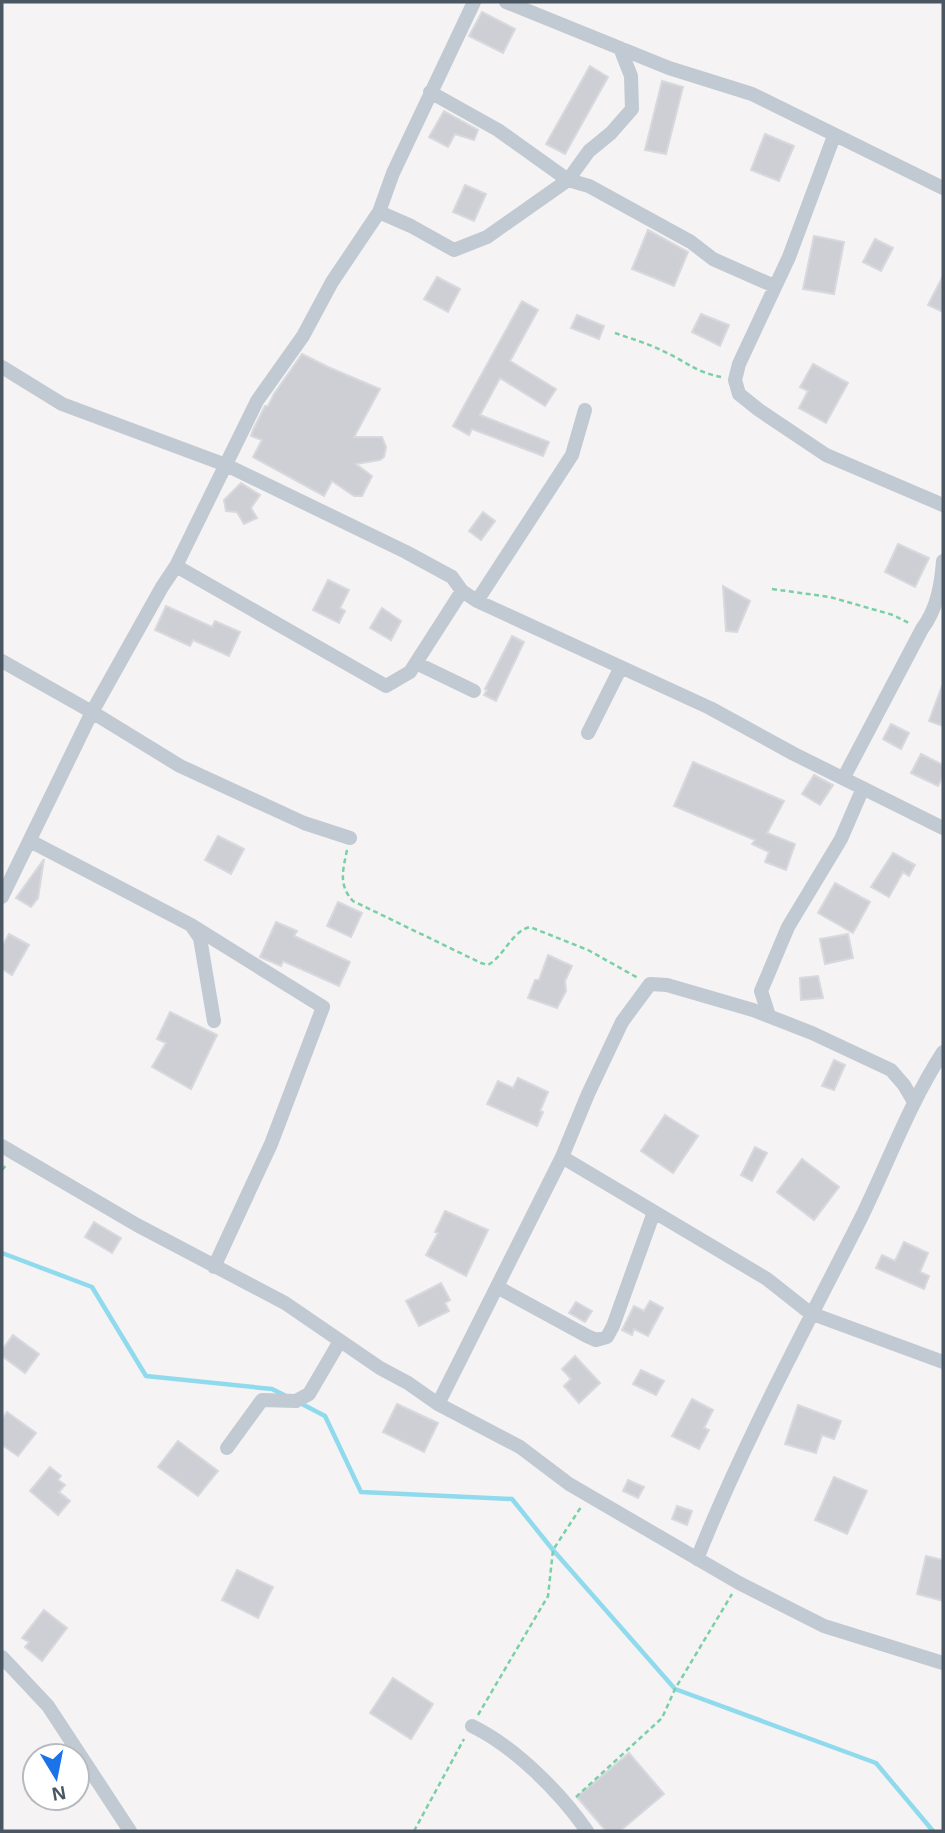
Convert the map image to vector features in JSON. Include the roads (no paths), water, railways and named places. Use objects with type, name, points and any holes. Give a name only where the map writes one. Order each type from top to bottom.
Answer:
[{"type":"street","points":[[2,897],[92,712],[176,566],[257,401],[303,336],[332,282],[379,212],[393,173],[474,2]]},
{"type":"street","points":[[506,2],[669,68],[752,94],[943,188]]},
{"type":"street","points":[[379,212],[454,250],[487,237],[568,180],[589,151],[611,133],[632,108],[631,76],[620,48]]},
{"type":"street","points":[[430,92],[499,130],[568,180],[589,186],[691,242],[713,259],[774,286]]},
{"type":"street","points":[[834,135],[789,257],[739,364],[735,380],[739,394],[827,455],[943,505]]},
{"type":"street","points":[[2,367],[62,404],[226,465],[406,552],[452,577],[462,591],[477,601],[710,708],[794,754],[844,776],[943,828]]},
{"type":"street","points":[[477,601],[572,455],[584,410]]},
{"type":"street","points":[[844,776],[929,620],[939,594],[943,561]]},
{"type":"street","points":[[176,566],[386,686],[410,672],[462,591]]},
{"type":"street","points":[[2,661],[180,766],[304,823],[350,838]]},
{"type":"street","points":[[416,663],[474,691]]},
{"type":"street","points":[[587,733],[621,667]]},
{"type":"street","points":[[738,1006],[761,991],[788,927],[841,839],[863,788]]},
{"type":"street","points":[[30,841],[191,925],[323,1007],[271,1144],[214,1266]]},
{"type":"street","points":[[191,925],[200,938],[214,1021]]},
{"type":"street","points":[[438,1404],[562,1157],[622,1021],[650,984],[667,985],[738,1006],[812,1033],[891,1070],[904,1084],[914,1102]]},
{"type":"street","points":[[761,991],[769,1016]]},
{"type":"street","points":[[697,1559],[717,1508],[810,1313],[861,1217],[914,1102],[943,1052]]},
{"type":"street","points":[[2,1146],[285,1303],[438,1404],[520,1447],[587,1495],[739,1583],[824,1626],[943,1663]]},
{"type":"street","points":[[562,1157],[767,1279],[810,1313],[943,1362]]},
{"type":"street","points":[[497,1287],[587,1336],[596,1340],[607,1337],[654,1212]]},
{"type":"street","points":[[227,1448],[262,1400],[296,1401],[309,1394],[322,1376],[340,1341]]},
{"type":"street","points":[[2,1657],[48,1706],[130,1831]]},
{"type":"street","points":[[472,1726],[488,1734],[568,1804],[587,1831]]},
{"type":"waterway","points":[[2,1253],[92,1287],[146,1376],[272,1389],[286,1396]]},
{"type":"waterway","points":[[300,1403],[325,1416],[361,1492],[512,1499],[675,1689],[876,1763],[933,1831]]}]
